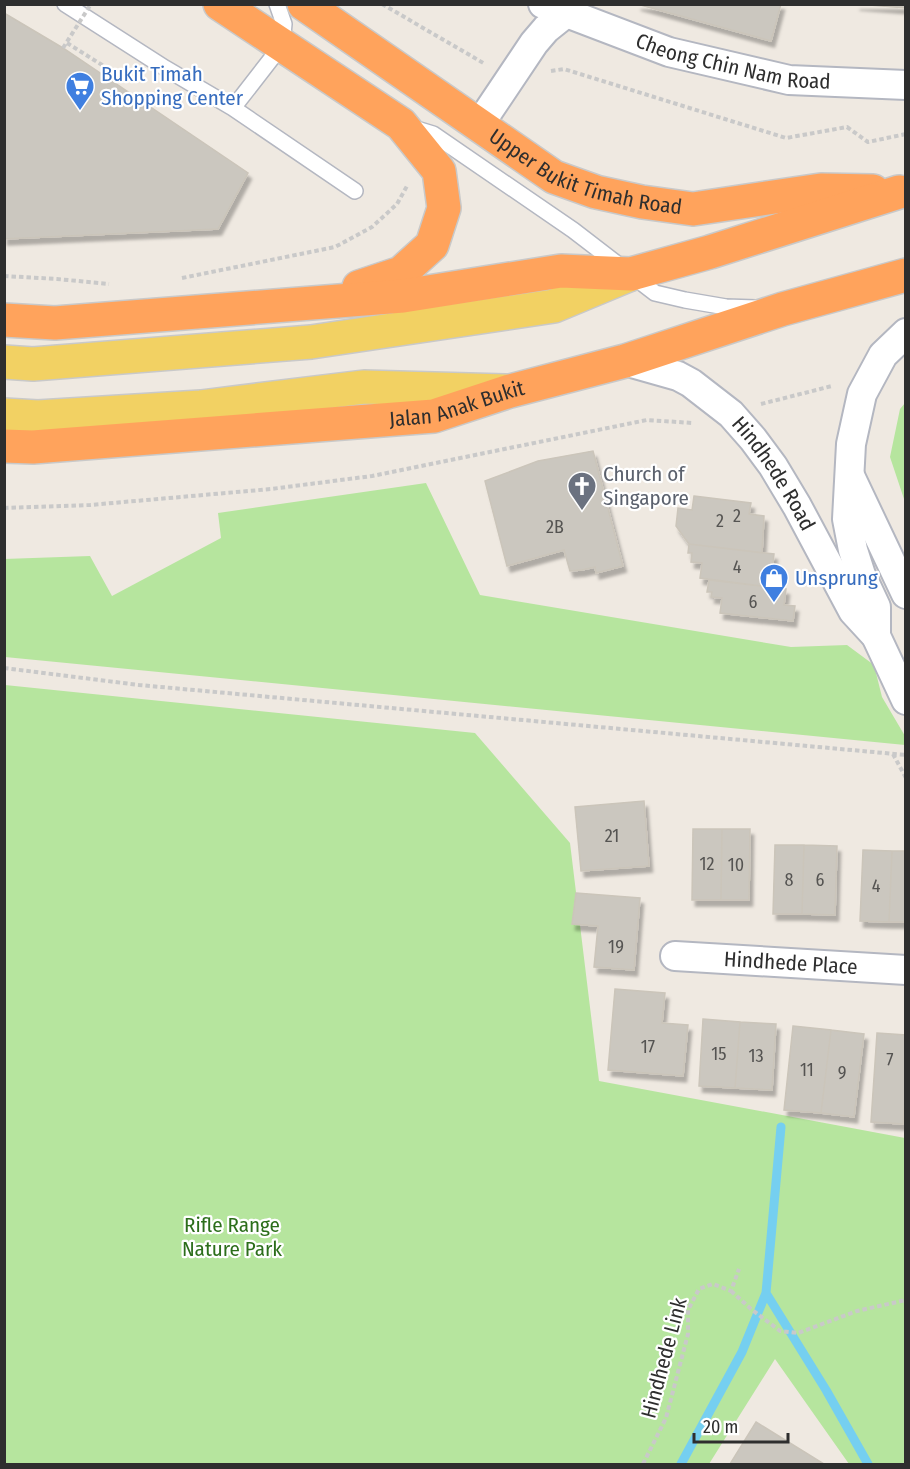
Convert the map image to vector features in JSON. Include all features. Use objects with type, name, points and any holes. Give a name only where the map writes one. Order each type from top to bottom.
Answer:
[{"type":"highway","points":[[220,4],[402,124],[439,171],[444,208],[432,244],[401,273],[309,304]]},
{"type":"highway","name":"Upper Bukit Timah Road","points":[[304,4],[554,177],[596,192],[642,202],[693,208],[821,190],[902,191]]},
{"type":"highway","points":[[4,320],[55,323],[403,296],[561,271],[631,274],[710,252],[902,191]]},
{"type":"highway","points":[[510,391],[625,361],[783,309],[906,275]]},
{"type":"highway","name":"Jalan Anak Bukit","points":[[4,446],[33,447],[434,416],[510,391]]},
{"type":"main road","points":[[4,362],[33,364],[311,342],[554,306],[631,274]]},
{"type":"main road","name":"Jalan Anak Bukit","points":[[4,415],[38,417],[201,407],[364,387],[510,391]]},
{"type":"street","name":"Cheong Chin Nam Road","points":[[526,4],[531,31],[526,54]]},
{"type":"street","name":"Cheong Chin Nam Road","points":[[479,124],[526,54],[546,29],[554,9],[669,52],[789,80],[906,85]]},
{"type":"street","name":"Hindhede Road","points":[[865,609],[861,575],[847,519],[851,444],[862,394],[883,355],[906,333]]},
{"type":"street","name":"Hindhede Road","points":[[625,361],[678,376],[691,383],[730,414],[753,439],[773,466],[865,609],[906,700]]},
{"type":"street","name":"Hindhede Road","points":[[850,476],[906,594]]},
{"type":"street","points":[[865,609],[906,608]]},
{"type":"street","name":"Hindhede Place","points":[[675,957],[906,970]]},
{"type":"lane","points":[[65,4],[232,108],[355,191]]},
{"type":"lane","points":[[232,108],[282,45],[284,24],[277,4]]},
{"type":"lane","points":[[402,124],[433,134],[573,230],[655,293],[726,307],[783,309]]},
{"type":"path","points":[[63,48],[91,4]]},
{"type":"path","points":[[382,4],[511,78],[564,69],[786,138],[847,127],[868,142],[906,134]]},
{"type":"path","points":[[67,43],[126,80]]},
{"type":"path","points":[[174,280],[335,247],[372,227],[398,204],[407,185],[405,176]]},
{"type":"path","points":[[4,276],[116,285]]},
{"type":"path","points":[[55,289],[57,279]]},
{"type":"path","points":[[4,508],[90,505],[271,489],[372,476],[647,420],[692,423],[730,414],[770,400],[839,384],[862,394]]},
{"type":"path","points":[[4,668],[150,686],[904,755]]},
{"type":"path","points":[[893,753],[906,778]]},
{"type":"path","points":[[739,1269],[731,1291],[780,1331],[798,1333],[857,1311],[906,1300]]},
{"type":"path","name":"Hindhede Link","points":[[643,1464],[666,1418],[688,1334],[688,1310],[699,1289],[713,1284],[731,1291]]},
{"type":"green space","points":[[905,403],[905,502],[890,457],[900,409]]},
{"type":"green space","points":[[426,483],[480,595],[791,647],[847,645],[874,665],[882,697],[905,736],[905,745],[5,657],[4,559],[90,556],[112,596],[221,538],[218,513]]},
{"type":"green space","name":"Rifle Range Nature Park","points":[[5,685],[475,733],[570,843],[599,1081],[905,1138],[905,1464],[849,1464],[775,1359],[709,1464],[5,1464]]},
{"type":"building","points":[[637,4],[781,4],[771,41]]},
{"type":"building","points":[[856,4],[906,4],[906,8]]},
{"type":"building","name":"Bukit Timah Shopping Center","points":[[4,13],[63,48],[248,173],[218,229],[4,239]]},
{"type":"building","points":[[593,451],[623,566],[596,573],[595,567],[570,571],[564,550],[507,566],[485,481],[538,461]]},
{"type":"building","points":[[694,496],[751,503],[749,514],[764,516],[762,553],[689,544],[676,526],[678,508],[692,510]]},
{"type":"building","points":[[689,544],[774,554],[772,572],[779,572],[777,588],[700,578],[702,563],[691,562],[692,553],[688,553]]},
{"type":"building","points":[[709,580],[786,589],[784,605],[795,606],[793,621],[720,613],[722,598],[711,597],[712,592],[707,592]]},
{"type":"building","points":[[644,801],[649,866],[581,871],[575,807]]},
{"type":"building","points":[[693,829],[722,829],[721,900],[692,900]]},
{"type":"building","points":[[722,829],[750,829],[749,900],[721,900]]},
{"type":"building","points":[[775,845],[804,845],[802,914],[773,914]]},
{"type":"building","points":[[804,845],[837,846],[835,915],[802,914]]},
{"type":"building","points":[[863,850],[892,851],[889,922],[860,921]]},
{"type":"building","points":[[892,851],[906,851],[906,922],[889,922]]},
{"type":"building","points":[[576,893],[640,898],[634,970],[594,967],[598,926],[572,924]]},
{"type":"building","points":[[615,989],[665,993],[662,1023],[688,1025],[683,1076],[608,1070]]},
{"type":"building","points":[[703,1019],[740,1022],[735,1088],[699,1086]]},
{"type":"building","points":[[740,1022],[776,1024],[772,1090],[735,1088]]},
{"type":"building","points":[[793,1026],[831,1030],[821,1113],[784,1110]]},
{"type":"building","points":[[831,1030],[864,1034],[854,1117],[821,1113]]},
{"type":"building","points":[[877,1033],[906,1035],[903,1124],[871,1122]]},
{"type":"building","points":[[906,1084],[906,1124],[903,1124]]},
{"type":"building","points":[[756,1422],[824,1464],[730,1464]]},
{"type":"waterway","points":[[681,1464],[742,1352],[766,1293],[781,1127]]},
{"type":"waterway","points":[[766,1293],[826,1390],[868,1464]]},
{"type":"place","name":"Bukit Timah Shopping Center","points":[[80,112]]},
{"type":"place","name":"Church of Singapore","points":[[582,512]]},
{"type":"place","name":"Unsprung","points":[[774,604]]}]
